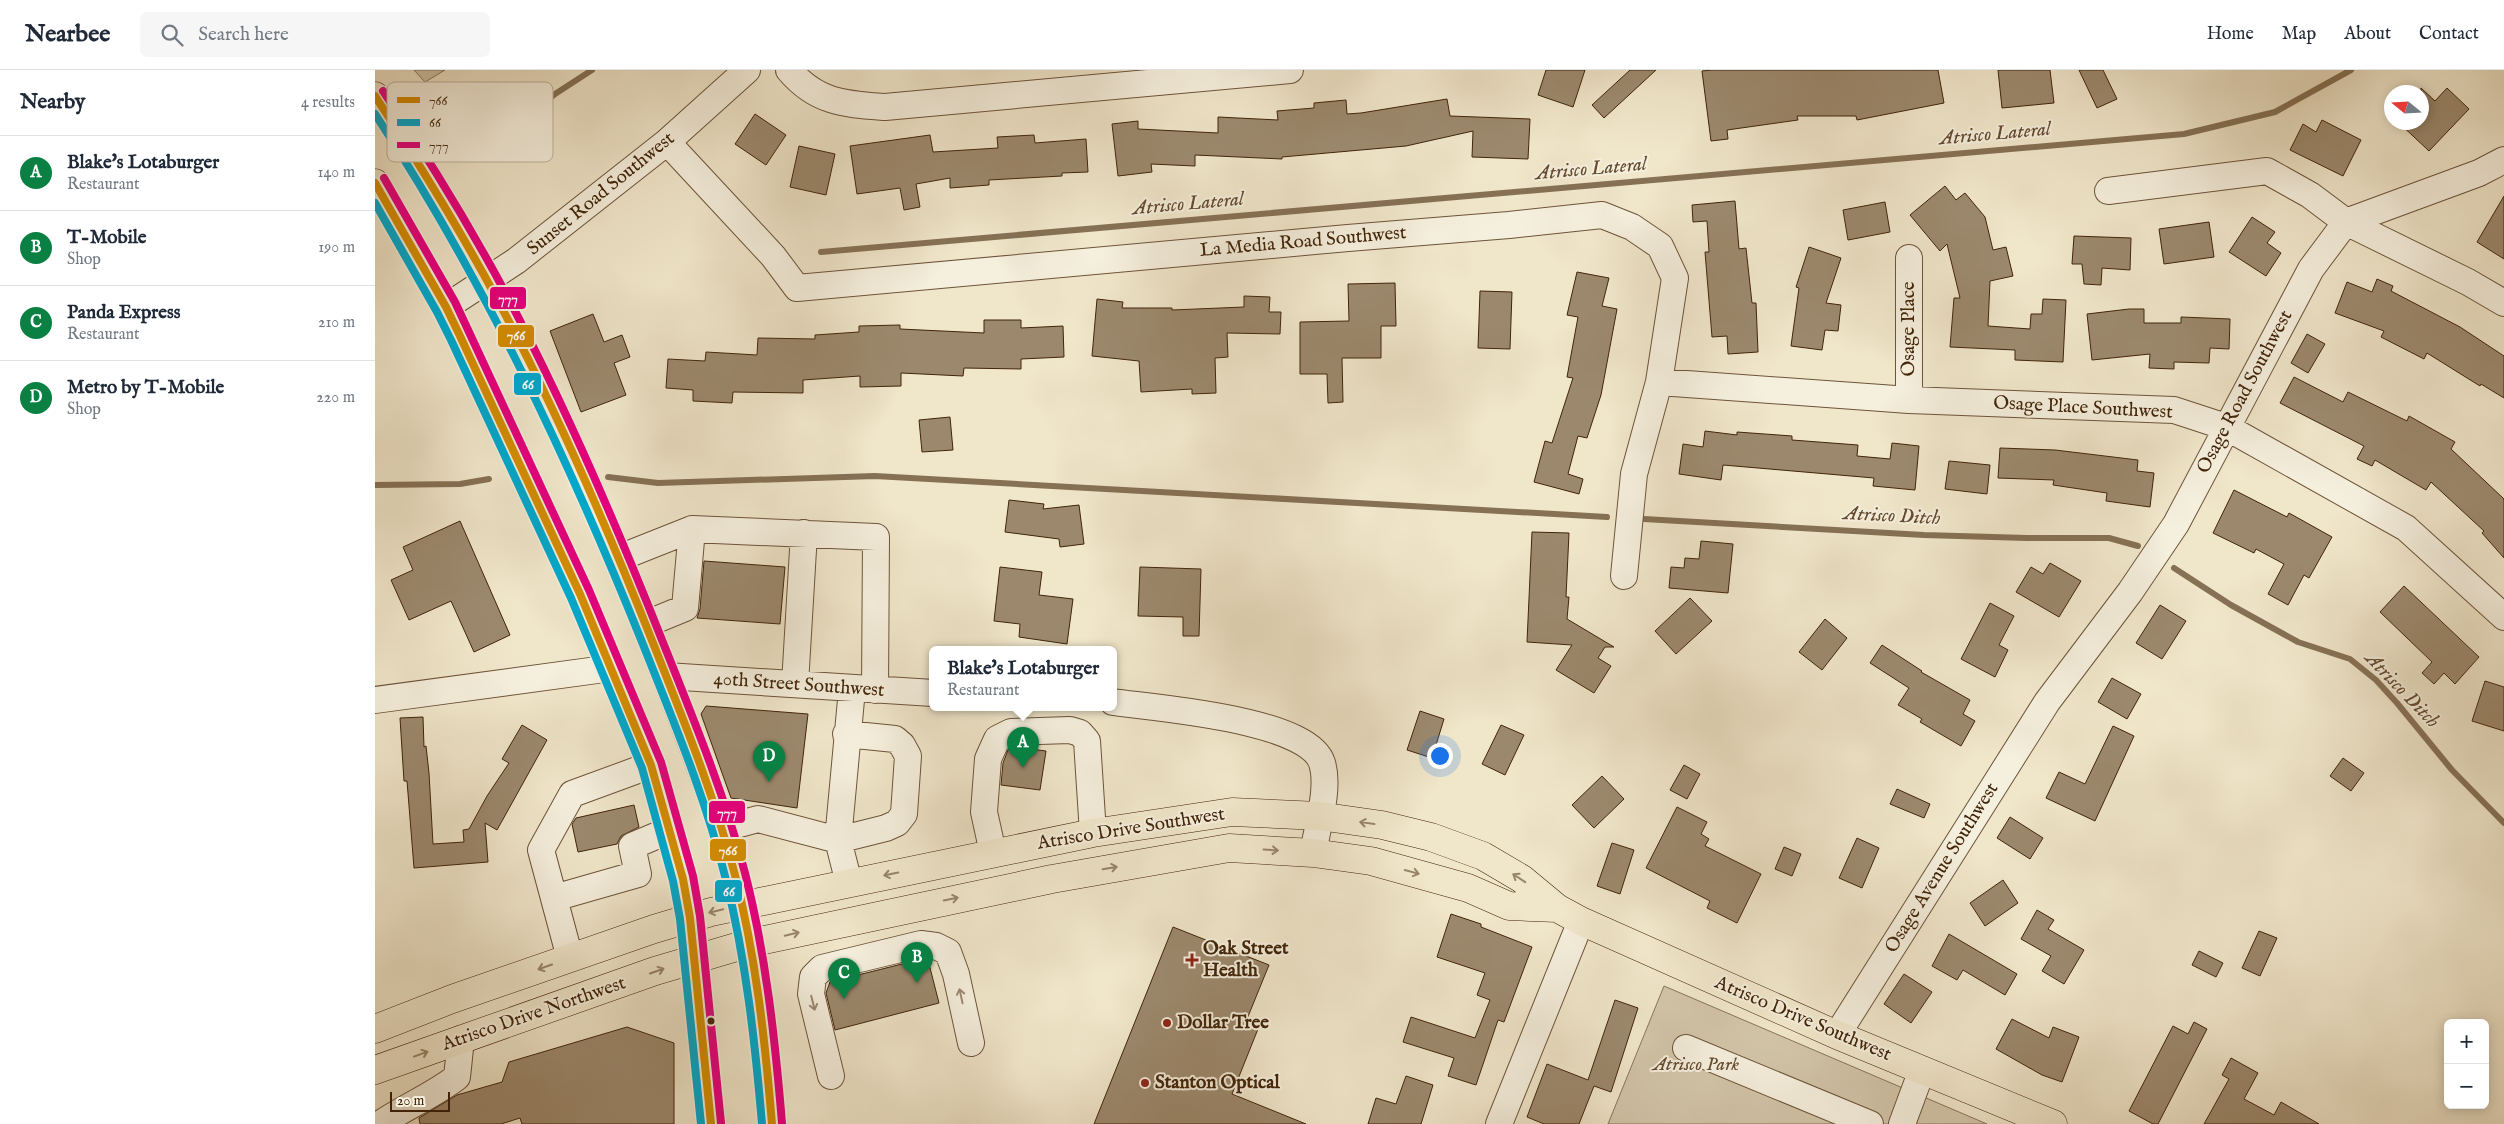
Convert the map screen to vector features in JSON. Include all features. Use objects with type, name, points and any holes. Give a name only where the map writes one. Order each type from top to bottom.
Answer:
[{"type":"main road","points":[[375,96],[387,115]]},
{"type":"main road","points":[[417,162],[487,280],[560,428],[619,558],[686,726],[721,829],[743,905],[757,978],[772,1124]]},
{"type":"main road","points":[[375,183],[446,307],[576,585],[651,765],[670,830],[690,918],[711,1124]]},
{"type":"main road","name":"Atrisco Drive Southwest","points":[[690,918],[743,905],[1093,833],[1232,812],[1319,816],[1391,827],[1431,837],[1483,856],[1522,879],[1557,908],[1581,921],[1837,1035],[2053,1124]]},
{"type":"main road","name":"Atrisco Drive Southwest","points":[[694,958],[750,943],[1052,878],[1229,848],[1313,853],[1371,861],[1469,888],[1509,906],[1557,908]]},
{"type":"main road","points":[[375,1029],[452,999],[690,918]]},
{"type":"main road","name":"Atrisco Drive Northwest","points":[[375,1070],[694,958]]},
{"type":"street","name":"Sunset Road Southwest","points":[[446,307],[516,261],[667,142],[747,70]]},
{"type":"street","points":[[789,70],[801,84],[828,100],[885,107],[1259,71],[1290,70]]},
{"type":"street","name":"La Media Road Southwest","points":[[667,142],[773,256],[797,288],[1328,239],[1509,226],[1602,215],[1632,227],[1660,246],[1675,278],[1659,382],[1634,474],[1624,576]]},
{"type":"street","points":[[2346,222],[2479,173],[2504,160]]},
{"type":"street","points":[[2108,191],[2267,171],[2310,195],[2346,222],[2468,282],[2504,303]]},
{"type":"street","name":"Osage Road Southwest","points":[[2047,702],[2130,592],[2176,524],[2311,269],[2346,222]]},
{"type":"street","name":"Osage Place","points":[[1909,258],[1909,400]]},
{"type":"street","name":"Osage Place Southwest","points":[[1659,382],[1909,400],[2174,410],[2226,427],[2406,528],[2504,617]]},
{"type":"street","points":[[619,558],[692,528],[876,537],[863,689],[846,734],[838,840],[849,883]]},
{"type":"street","points":[[646,624],[685,608],[692,528]]},
{"type":"street","points":[[795,684],[804,534]]},
{"type":"street","points":[[375,700],[612,668]]},
{"type":"street","name":"40th Street Southwest","points":[[666,676],[929,693]]},
{"type":"street","name":"Osage Avenue Southwest","points":[[1837,1035],[2047,702]]},
{"type":"street","points":[[1117,703],[1221,716],[1290,735],[1311,747],[1322,761],[1326,779],[1313,853]]},
{"type":"street","points":[[993,853],[984,812],[988,759],[997,739],[1011,732],[1070,730],[1080,733],[1087,741],[1093,833]]},
{"type":"street","points":[[721,829],[758,819],[838,840],[886,828],[897,823],[904,814],[908,756],[902,745],[895,739],[846,734]]},
{"type":"street","points":[[570,958],[541,850],[572,794],[651,765]]},
{"type":"street","points":[[553,898],[638,874],[632,846],[670,830]]},
{"type":"street","points":[[1499,1124],[1581,921]]},
{"type":"street","points":[[831,1076],[811,994],[813,977],[822,968],[921,944],[936,946],[948,952],[956,974],[971,1043]]},
{"type":"street","points":[[380,1124],[410,1105],[443,1088],[457,1077],[461,1039]]},
{"type":"street","points":[[1686,1048],[1870,1124]]},
{"type":"street","points":[[1902,1124],[1922,1070]]},
{"type":"green space","points":[[414,70],[445,70],[425,82]]},
{"type":"green space","name":"Atrisco Park","points":[[1664,986],[1987,1124],[1608,1124]]},
{"type":"building","points":[[1546,70],[1585,70],[1573,107],[1538,95]]},
{"type":"building","points":[[1630,70],[1656,70],[1604,118],[1592,105]]},
{"type":"building","points":[[1938,70],[1944,103],[1857,120],[1856,116],[1797,116],[1798,120],[1727,130],[1728,139],[1711,141],[1702,71]]},
{"type":"building","points":[[1998,70],[2050,70],[2054,103],[2002,108]]},
{"type":"building","points":[[2079,70],[2103,70],[2117,99],[2097,108]]},
{"type":"building","points":[[2447,88],[2469,109],[2429,151],[2407,130],[2429,130],[2429,95],[2435,101]]},
{"type":"building","points":[[1447,99],[1450,116],[1530,119],[1528,159],[1472,157],[1473,131],[1406,146],[1282,157],[1282,159],[1195,155],[1195,166],[1151,164],[1152,172],[1118,176],[1112,124],[1138,121],[1138,129],[1218,133],[1218,117],[1278,120],[1277,111],[1314,108],[1314,103],[1346,100],[1347,114]]},
{"type":"building","points":[[755,114],[786,135],[766,165],[735,144]]},
{"type":"building","points":[[2322,120],[2361,140],[2343,176],[2290,150],[2303,124],[2316,132]]},
{"type":"building","points":[[930,135],[933,152],[998,148],[997,137],[1034,135],[1035,143],[1086,139],[1088,172],[1062,173],[1062,176],[989,180],[989,185],[950,188],[950,178],[916,184],[920,207],[904,210],[900,188],[857,194],[850,146]]},
{"type":"building","points":[[799,146],[835,154],[826,195],[790,187]]},
{"type":"building","points":[[1945,186],[1956,200],[1965,193],[1985,217],[1993,250],[2006,247],[2013,276],[1990,281],[1988,326],[2030,329],[2031,314],[2042,314],[2043,299],[2066,300],[2063,362],[2015,360],[2015,350],[1950,347],[1954,298],[1960,298],[1947,244],[1940,251],[1910,215]]},
{"type":"building","points":[[2504,196],[2504,259],[2477,242]]},
{"type":"building","points":[[1735,201],[1739,249],[1746,248],[1752,303],[1756,303],[1758,352],[1728,354],[1727,336],[1712,337],[1705,252],[1709,252],[1707,221],[1693,222],[1692,205]]},
{"type":"building","points":[[1885,202],[1890,232],[1848,240],[1843,210]]},
{"type":"building","points":[[2252,217],[2275,232],[2267,243],[2281,253],[2266,276],[2229,252]]},
{"type":"building","points":[[2209,222],[2214,257],[2164,264],[2159,229]]},
{"type":"building","points":[[2074,236],[2131,238],[2130,270],[2102,268],[2101,285],[2084,284],[2082,264],[2072,264]]},
{"type":"building","points":[[1809,247],[1841,258],[1826,303],[1841,305],[1838,331],[1825,330],[1822,350],[1791,346],[1799,288],[1796,287]]},
{"type":"building","points":[[1577,272],[1609,278],[1602,306],[1617,309],[1601,395],[1587,438],[1578,436],[1568,474],[1583,479],[1579,494],[1534,482],[1545,441],[1552,443],[1573,378],[1567,377],[1578,317],[1567,315]]},
{"type":"building","points":[[2377,279],[2393,286],[2391,291],[2460,327],[2504,356],[2504,398],[2481,384],[2480,386],[2427,353],[2424,359],[2381,337],[2384,331],[2335,313],[2347,282],[2372,292]]},
{"type":"building","points":[[1395,283],[1396,326],[1381,326],[1381,358],[1342,358],[1343,402],[1328,403],[1327,374],[1300,374],[1300,322],[1349,321],[1348,284]]},
{"type":"building","points":[[1480,291],[1512,292],[1510,349],[1478,348]]},
{"type":"building","points":[[1244,296],[1270,297],[1269,312],[1281,312],[1280,334],[1227,333],[1228,357],[1215,358],[1216,393],[1192,394],[1192,389],[1141,392],[1139,361],[1092,356],[1097,299],[1123,302],[1122,308],[1172,308],[1172,310],[1244,307]]},
{"type":"building","points":[[2144,309],[2144,323],[2181,323],[2181,317],[2230,319],[2229,349],[2210,348],[2209,363],[2174,362],[2174,369],[2149,368],[2150,354],[2092,360],[2087,314]]},
{"type":"building","points":[[593,314],[604,342],[622,335],[630,357],[614,363],[626,395],[581,412],[550,331]]},
{"type":"building","points":[[984,320],[1021,320],[1021,328],[1063,326],[1064,357],[1021,359],[1021,369],[964,368],[963,376],[901,373],[901,386],[860,387],[860,376],[803,380],[803,393],[733,392],[732,403],[693,401],[693,390],[666,388],[668,359],[705,361],[706,352],[757,355],[758,338],[815,339],[815,335],[859,332],[859,326],[900,325],[900,329],[984,333]]},
{"type":"building","points":[[2307,334],[2325,344],[2308,373],[2291,363]]},
{"type":"building","points":[[2294,377],[2343,402],[2348,392],[2407,421],[2409,416],[2455,442],[2451,449],[2504,499],[2504,558],[2482,533],[2484,531],[2431,482],[2426,490],[2375,460],[2372,466],[2357,459],[2364,446],[2280,403]]},
{"type":"building","points":[[950,417],[953,450],[922,452],[919,420]]},
{"type":"building","points":[[1705,431],[1737,435],[1737,432],[1792,436],[1792,440],[1858,445],[1857,456],[1890,459],[1892,443],[1919,446],[1915,490],[1873,486],[1874,478],[1723,465],[1721,480],[1679,474],[1683,444],[1703,447]]},
{"type":"building","points":[[2000,448],[2055,450],[2138,460],[2137,471],[2154,473],[2150,507],[2106,501],[2107,493],[2053,485],[2054,480],[1998,478]]},
{"type":"building","points":[[1949,461],[1990,465],[1987,494],[1945,489]]},
{"type":"building","points":[[2234,490],[2287,517],[2289,513],[2332,537],[2309,578],[2304,575],[2288,605],[2268,594],[2284,564],[2256,549],[2254,553],[2213,533]]},
{"type":"building","points":[[1009,500],[1044,504],[1043,509],[1079,505],[1084,544],[1060,547],[1059,539],[1005,532]]},
{"type":"building","points":[[460,521],[510,635],[474,652],[451,601],[409,620],[391,580],[413,570],[403,547]]},
{"type":"building","points":[[1532,532],[1569,533],[1566,597],[1569,597],[1567,619],[1614,647],[1605,647],[1598,658],[1611,666],[1594,693],[1556,670],[1572,645],[1527,642]]},
{"type":"building","points":[[1701,541],[1733,544],[1728,593],[1669,588],[1671,567],[1684,568],[1685,558],[1699,559]]},
{"type":"building","points":[[704,561],[785,567],[780,624],[697,618],[700,609]]},
{"type":"building","points":[[2050,563],[2081,581],[2059,617],[2016,592],[2031,567],[2043,574]]},
{"type":"building","points":[[1000,567],[1042,572],[1039,595],[1073,599],[1067,644],[1019,637],[1020,624],[994,621]]},
{"type":"building","points":[[1140,567],[1201,569],[1199,636],[1183,636],[1183,617],[1138,616]]},
{"type":"building","points":[[2404,586],[2479,657],[2455,684],[2444,673],[2434,684],[2422,673],[2432,662],[2380,612]]},
{"type":"building","points":[[1690,598],[1712,621],[1676,654],[1655,631]]},
{"type":"building","points":[[1990,603],[2014,616],[1999,645],[2008,650],[1995,677],[1961,659]]},
{"type":"building","points":[[2160,605],[2186,621],[2162,659],[2136,643]]},
{"type":"building","points":[[1825,619],[1847,638],[1822,670],[1799,652]]},
{"type":"building","points":[[1882,645],[1921,672],[1970,700],[1963,714],[1975,721],[1961,746],[1920,722],[1922,719],[1898,705],[1909,688],[1870,663]]},
{"type":"building","points":[[2112,678],[2141,694],[2127,719],[2098,702]]},
{"type":"building","points":[[2485,681],[2504,687],[2504,731],[2472,721]]},
{"type":"building","points":[[706,706],[808,714],[797,808],[731,798],[701,714]]},
{"type":"building","points":[[1420,711],[1444,719],[1432,758],[1407,750]]},
{"type":"building","points":[[423,717],[424,747],[426,746],[429,773],[433,844],[464,842],[463,830],[469,829],[487,796],[509,763],[502,759],[522,725],[547,740],[497,830],[485,823],[488,862],[414,868],[407,781],[404,781],[400,718]]},
{"type":"building","points":[[1501,725],[1524,735],[1505,775],[1482,764]]},
{"type":"building","points":[[2113,726],[2134,736],[2095,821],[2046,798],[2059,772],[2085,784]]},
{"type":"building","points":[[1015,747],[1046,751],[1040,790],[1001,785],[1003,763],[1008,750]]},
{"type":"building","points":[[2343,758],[2364,773],[2351,791],[2330,776]]},
{"type":"building","points":[[1684,765],[1700,774],[1687,799],[1670,790]]},
{"type":"building","points":[[1602,776],[1624,799],[1594,828],[1572,805]]},
{"type":"building","points":[[1897,789],[1930,804],[1924,818],[1890,804]]},
{"type":"building","points":[[634,805],[639,827],[621,836],[617,844],[578,852],[572,824],[576,818]]},
{"type":"building","points":[[1677,807],[1707,822],[1701,834],[1709,839],[1705,846],[1761,874],[1737,923],[1707,908],[1710,901],[1646,868]]},
{"type":"building","points":[[2010,817],[2043,838],[2030,859],[1997,838]]},
{"type":"building","points":[[1857,838],[1879,848],[1862,888],[1839,878]]},
{"type":"building","points":[[1612,843],[1634,850],[1620,894],[1597,886]]},
{"type":"building","points":[[1784,847],[1801,854],[1792,876],[1775,869]]},
{"type":"building","points":[[2003,880],[2018,903],[1985,926],[1970,903]]},
{"type":"building","points":[[2037,910],[2054,920],[2048,929],[2084,950],[2064,984],[2042,971],[2051,956],[2021,939]]},
{"type":"building","points":[[1451,914],[1481,924],[1481,927],[1532,947],[1504,1022],[1498,1020],[1476,1085],[1448,1076],[1454,1058],[1403,1042],[1411,1017],[1475,1038],[1490,1000],[1477,995],[1485,973],[1437,957]]},
{"type":"building","points":[[1173,927],[1269,965],[1247,1019],[1260,1024],[1232,1094],[1306,1124],[1094,1124]]},
{"type":"building","points":[[2259,931],[2277,938],[2260,976],[2242,968]]},
{"type":"building","points":[[1949,934],[2017,974],[2005,995],[1963,970],[1957,980],[1932,966]]},
{"type":"building","points":[[2199,951],[2223,963],[2216,977],[2192,965]]},
{"type":"building","points":[[922,959],[928,960],[939,1003],[835,1030],[826,993],[830,982]]},
{"type":"building","points":[[1904,974],[1932,992],[1911,1023],[1884,1004]]},
{"type":"building","points":[[1615,1000],[1638,1008],[1611,1092],[1594,1086],[1579,1124],[1544,1124],[1527,1117],[1547,1064],[1588,1080]]},
{"type":"building","points":[[2012,1019],[2049,1038],[2053,1027],[2079,1037],[2062,1082],[2042,1075],[1996,1049]]},
{"type":"building","points":[[2194,1022],[2207,1029],[2158,1124],[2153,1124],[2129,1111],[2173,1026],[2188,1034]]},
{"type":"building","points":[[627,1027],[674,1043],[674,1124],[522,1124],[520,1118],[501,1124],[420,1124],[419,1118],[457,1095],[502,1082],[509,1062]]},
{"type":"building","points":[[2231,1058],[2258,1073],[2244,1099],[2274,1115],[2281,1102],[2319,1124],[2204,1124],[2229,1079],[2222,1075]]},
{"type":"building","points":[[1406,1076],[1433,1085],[1421,1124],[1368,1124],[1376,1098],[1396,1104]]},
{"type":"waterway","points":[[553,96],[592,70]]},
{"type":"waterway","name":"Atrisco Lateral","points":[[821,252],[2184,134],[2275,112],[2351,70]]},
{"type":"waterway","points":[[608,477],[658,483],[875,476],[1607,517]]},
{"type":"waterway","points":[[375,485],[460,484],[489,479]]},
{"type":"waterway","name":"Atrisco Ditch","points":[[1644,519],[1924,535],[2109,538],[2138,546]]},
{"type":"waterway","name":"Atrisco Ditch","points":[[2174,568],[2231,605],[2298,642],[2350,659],[2376,680],[2452,770],[2504,823]]},
{"type":"transit line","name":"777","points":[[383,91],[387,97]]},
{"type":"transit line","name":"766","points":[[375,96],[387,115]]},
{"type":"transit line","name":"66","points":[[375,114],[387,133]]},
{"type":"transit line","name":"66","points":[[405,162],[488,305],[554,438],[614,573],[699,789],[718,849],[739,940],[749,1001],[762,1124]]},
{"type":"transit line","name":"766","points":[[417,162],[468,246],[539,380],[616,551],[686,726],[727,845],[749,937],[759,999],[772,1124]]},
{"type":"transit line","name":"777","points":[[429,162],[477,241],[548,376],[643,592],[695,723],[737,843],[759,935],[769,997],[782,1123]]},
{"type":"transit line","name":"777","points":[[384,178],[455,302],[589,590],[661,762],[693,876],[700,916],[721,1123]]},
{"type":"transit line","name":"766","points":[[375,183],[446,307],[460,336],[580,594],[651,765],[683,879],[690,918],[711,1124]]},
{"type":"transit line","name":"66","points":[[375,203],[451,340],[571,598],[642,768],[673,881],[680,919],[701,1124]]},
{"type":"place","name":"Blake's Lotaburger","points":[[1023,768]]},
{"type":"place","name":"Metro by T-Mobile","points":[[769,782]]},
{"type":"place","name":"Oak Street Health","points":[[1192,960]]},
{"type":"place","name":"T-Mobile","points":[[917,983]]},
{"type":"place","name":"Panda Express","points":[[844,999]]},
{"type":"place","name":"Dollar Tree","points":[[1167,1023]]},
{"type":"place","name":"Stanton Optical","points":[[1145,1083]]}]
